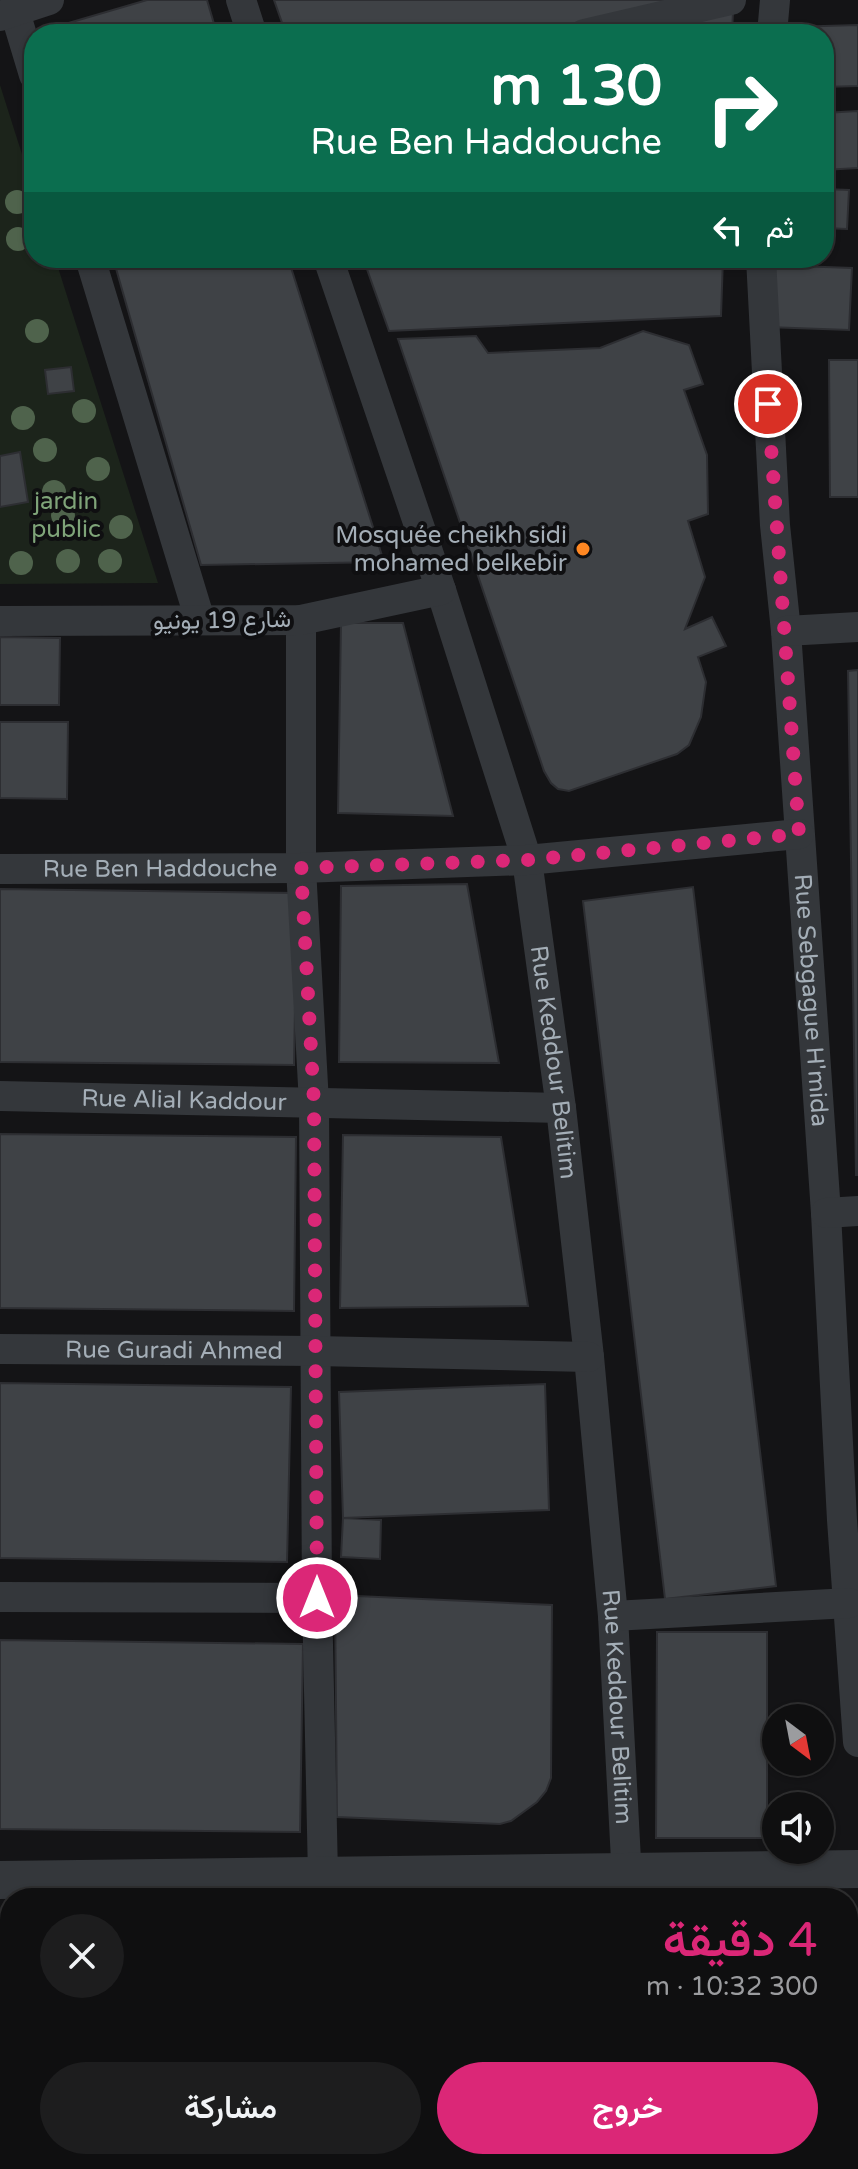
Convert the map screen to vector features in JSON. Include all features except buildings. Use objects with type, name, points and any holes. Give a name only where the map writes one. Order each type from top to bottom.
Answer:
[{"type":"street","points":[[24,52],[7,14],[49,0]]},
{"type":"street","points":[[241,0],[249,24]]},
{"type":"street","points":[[627,24],[731,0]]},
{"type":"street","points":[[773,24],[775,0]]},
{"type":"street","points":[[93,268],[200,620]]},
{"type":"street","name":"Rue Keddour Belitim","points":[[331,268],[441,590],[527,860],[561,1108],[589,1357],[613,1616],[628,1885]]},
{"type":"street","name":"Rue Sebgague H'mida","points":[[762,268],[775,525],[786,631],[850,1521],[849,1603],[858,1742]]},
{"type":"street","name":"شارع 19 يونيو","points":[[0,621],[301,620],[441,590]]},
{"type":"street","points":[[301,620],[301,868],[314,1103],[317,1598],[323,1876]]},
{"type":"street","points":[[786,631],[858,627]]},
{"type":"street","name":"Rue Ben Haddouche","points":[[0,869],[301,868],[527,860],[799,834]]},
{"type":"street","name":"Rue Alial Kaddour","points":[[0,1096],[561,1108]]},
{"type":"street","points":[[826,1213],[858,1211]]},
{"type":"street","name":"Rue Guradi Ahmed","points":[[0,1349],[589,1357]]},
{"type":"street","points":[[0,1597],[317,1598]]},
{"type":"street","points":[[613,1616],[849,1603]]},
{"type":"street","points":[[25,1886],[323,1876],[628,1885],[858,1869]]},
{"type":"green space","name":"jardin public","points":[[0,85],[24,161],[24,268],[58,268],[158,583],[0,584]]},
{"type":"place","name":"Mosquée cheikh sidi mohamed belkebir","points":[[583,549]]},
{"type":"route","points":[[317,1598],[314,1103],[301,868],[527,860],[799,834],[768,404]]}]
